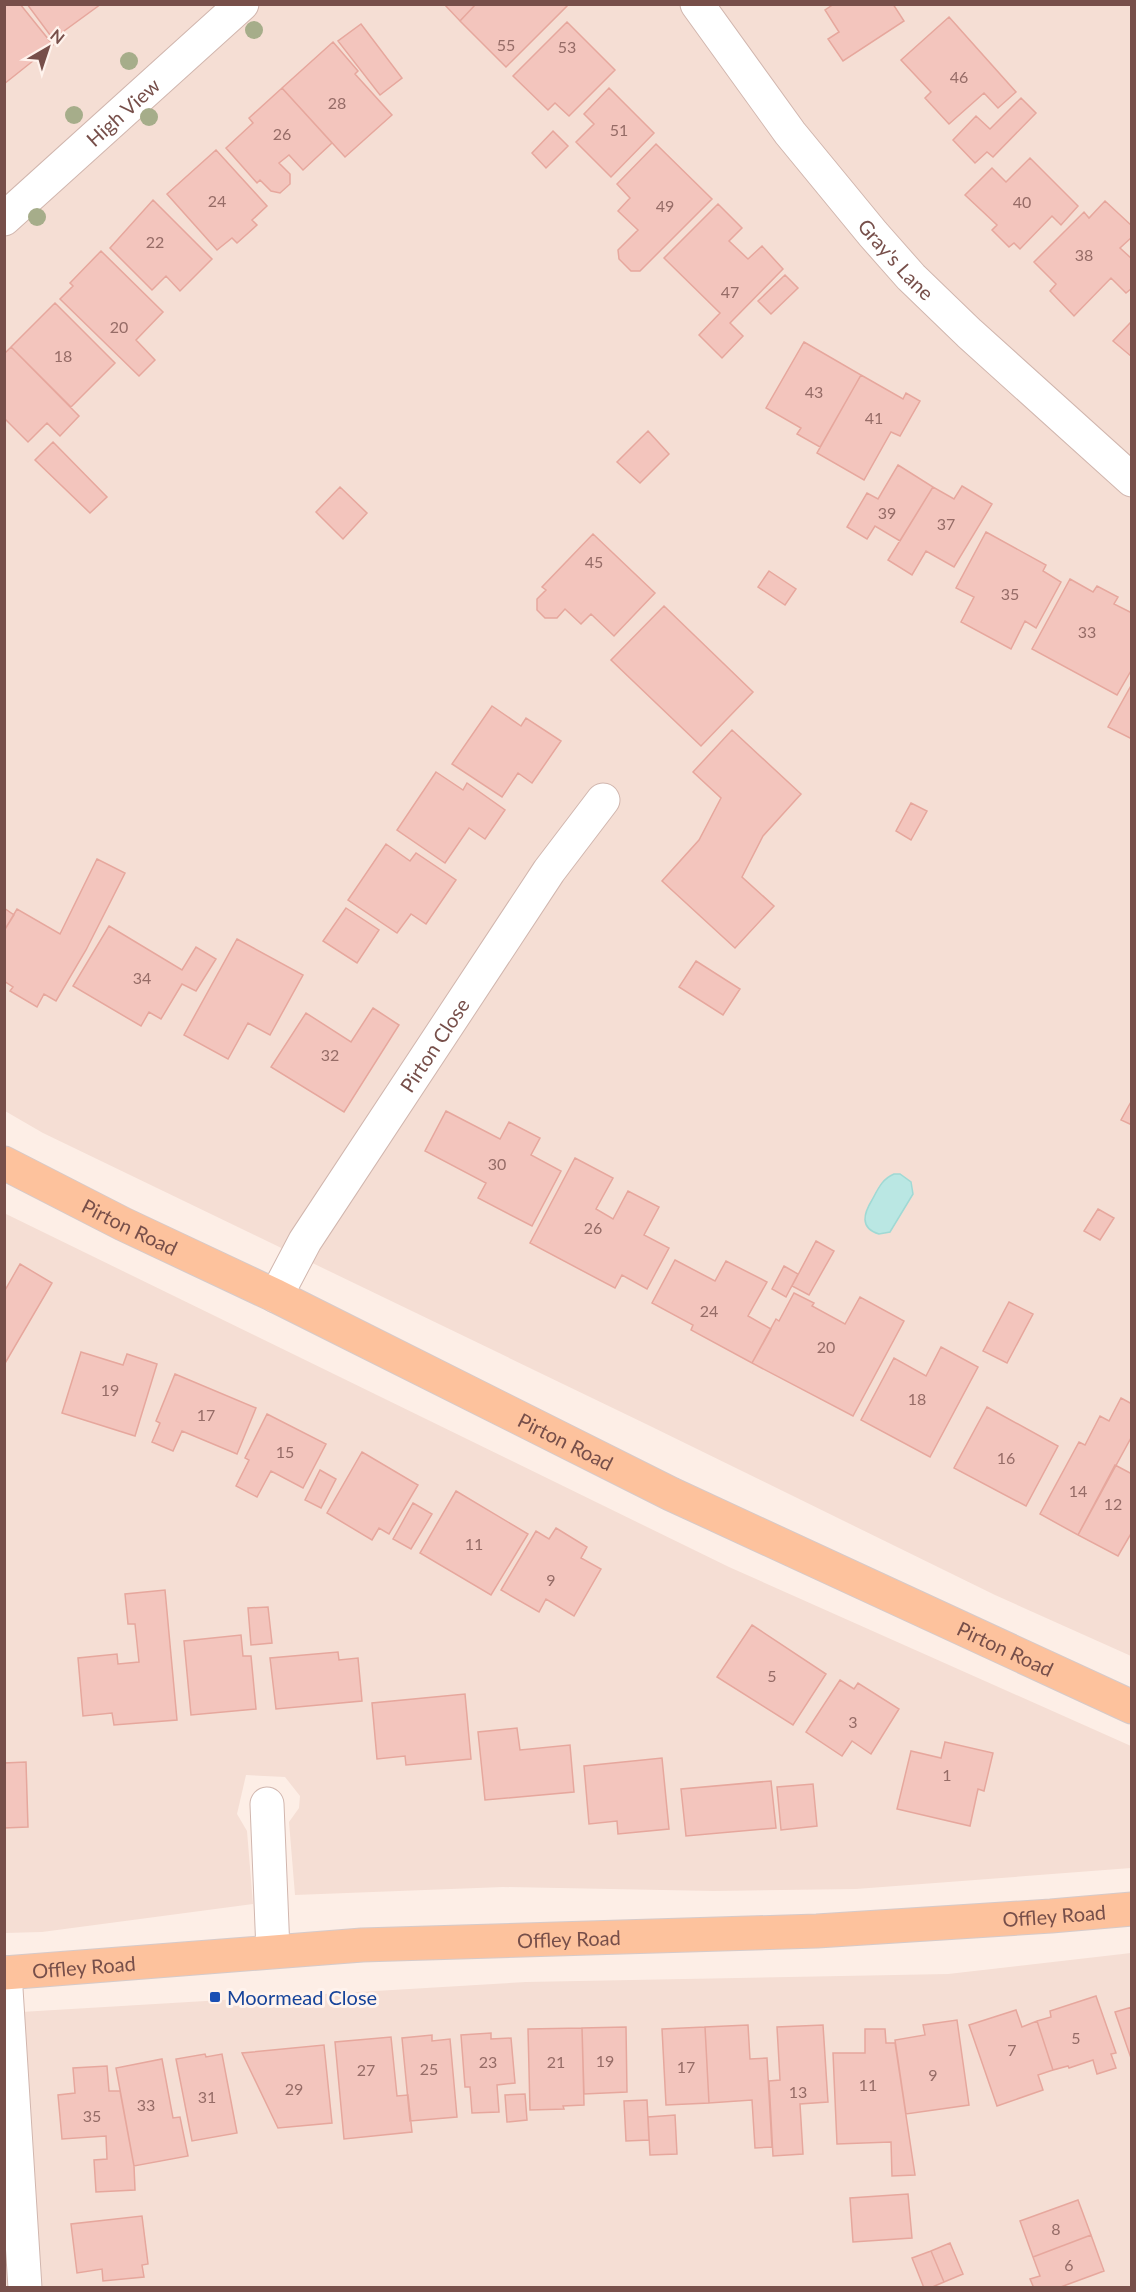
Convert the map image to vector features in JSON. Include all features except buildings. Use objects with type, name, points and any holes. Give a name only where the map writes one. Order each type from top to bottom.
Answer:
[{"type":"main road","name":"Pirton Road","points":[[4,1163],[671,1494],[1131,1707]]},
{"type":"main road","name":"Offley Road","points":[[5,1973],[362,1945],[817,1931],[1051,1916],[1131,1908]]},
{"type":"street","name":"High View","points":[[4,219],[242,4]]},
{"type":"street","name":"Gray's Lane","points":[[697,4],[790,133],[911,277],[969,333],[1131,480]]},
{"type":"street","name":"Pirton Close","points":[[276,1296],[305,1241],[549,871],[603,800]]},
{"type":"street","points":[[267,1804],[273,1951]]},
{"type":"street","points":[[5,1973],[25,2288]]},
{"type":"shaded area","points":[[5,5],[1131,5],[1131,1656],[995,1595],[43,1133],[5,1111]]},
{"type":"shaded area","points":[[4,1213],[729,1567],[1131,1746],[1131,1868],[856,1889],[714,1891],[503,1887],[295,1895],[289,1822],[299,1808],[300,1796],[285,1777],[246,1775],[237,1814],[247,1831],[253,1904],[42,1932],[5,1933]]},
{"type":"shaded area","points":[[1131,1953],[1131,2287],[5,2287],[4,2013],[526,1982],[948,1974]]},
{"type":"water","points":[[894,1174],[900,1174],[911,1182],[913,1194],[890,1232],[879,1234],[868,1228],[865,1215],[881,1185]]},
{"type":"place","name":"Moormead Close","points":[[215,1997]]}]
